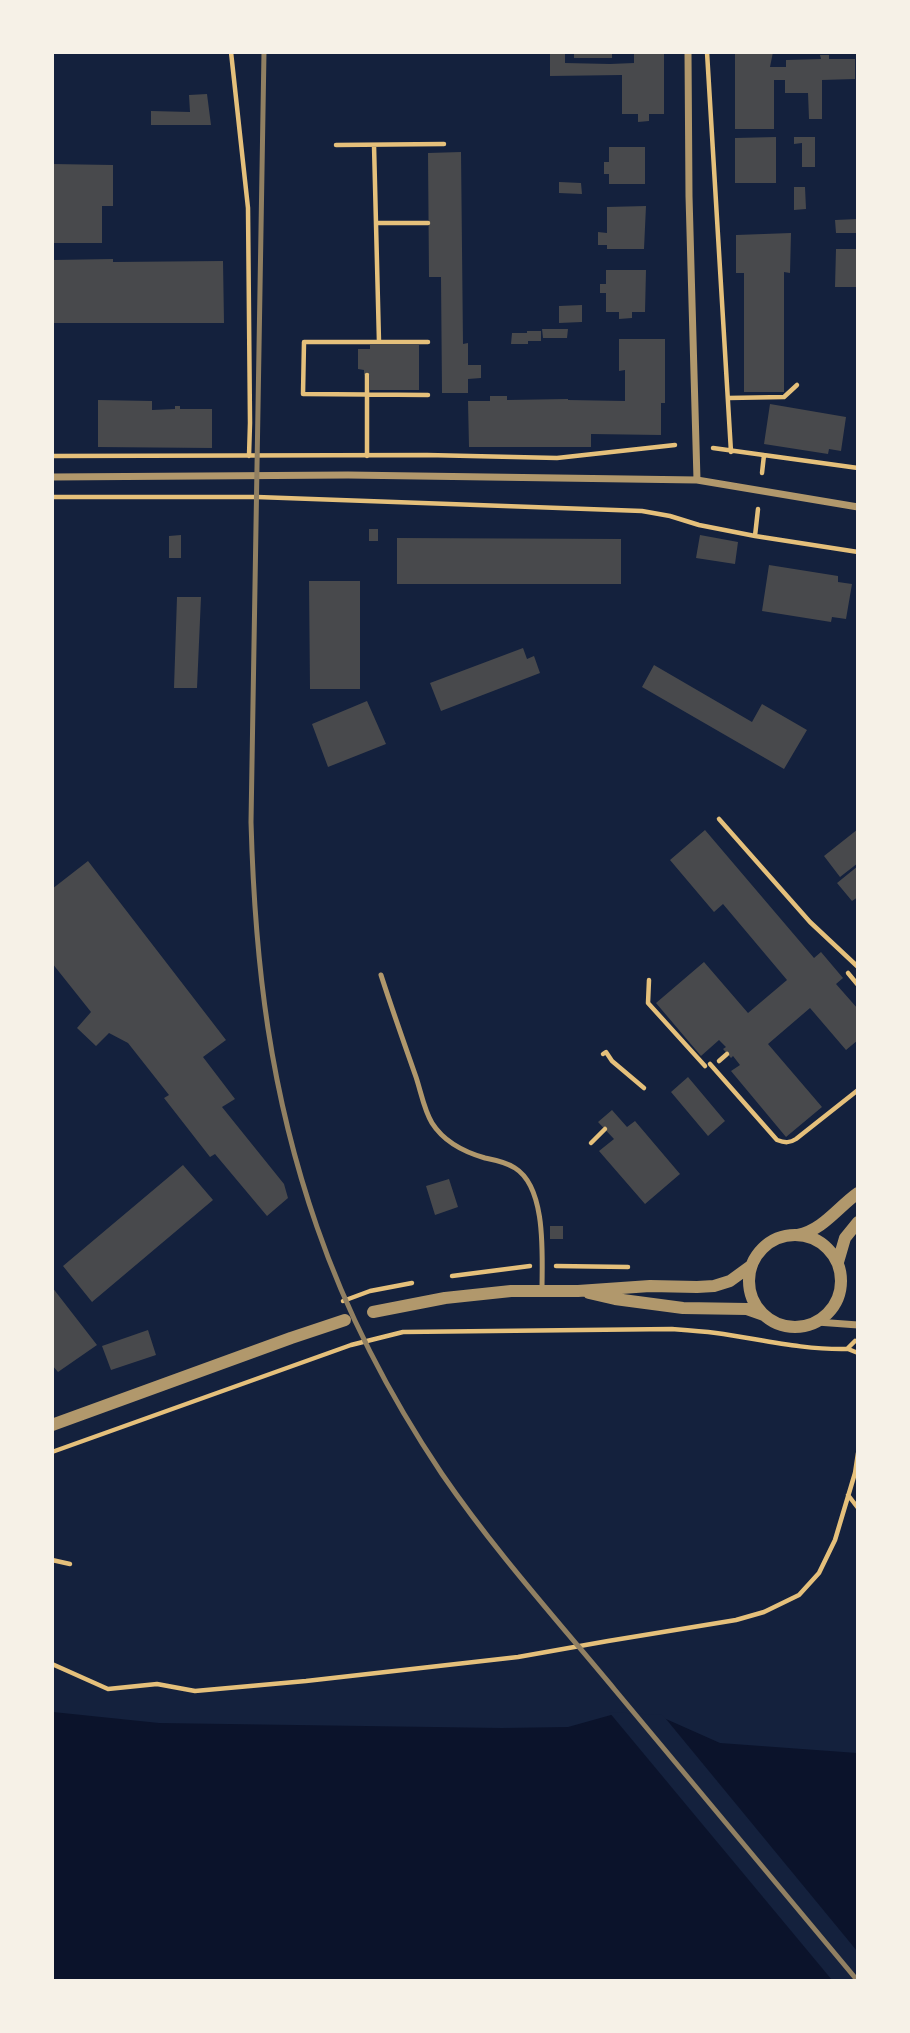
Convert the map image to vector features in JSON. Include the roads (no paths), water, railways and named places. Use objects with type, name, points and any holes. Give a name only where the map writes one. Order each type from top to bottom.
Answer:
[{"type":"street","points":[[688,52],[696,480]]},
{"type":"street","points":[[52,477],[348,475],[696,480],[858,507]]},
{"type":"street","points":[[764,1315],[754,1302],[749,1278],[752,1265],[762,1249],[778,1238],[810,1231],[858,1193]]},
{"type":"street","points":[[838,1262],[845,1238],[858,1222]]},
{"type":"street","points":[[797,1235],[810,1237],[831,1251],[838,1262],[842,1277],[833,1308],[817,1322]]},
{"type":"street","points":[[373,1312],[444,1298],[542,1290],[714,1286],[730,1280],[752,1265]]},
{"type":"street","points":[[578,1291],[682,1308],[738,1308],[792,1327],[817,1322],[858,1325]]},
{"type":"street","points":[[52,1425],[345,1320]]},
{"type":"lane","points":[[381,975],[431,1122],[448,1142],[471,1154],[513,1166],[530,1185],[537,1203],[541,1231],[542,1290]]},
{"type":"water","points":[[53,1712],[159,1723],[502,1728],[568,1727],[611,1715],[666,1719],[720,1743],[857,1753],[857,1980],[53,1980]]},
{"type":"railway","points":[[264,52],[251,822],[256,927],[268,1028],[287,1127],[301,1177],[329,1259],[356,1323],[405,1416],[442,1474],[526,1584],[857,1980]]}]
